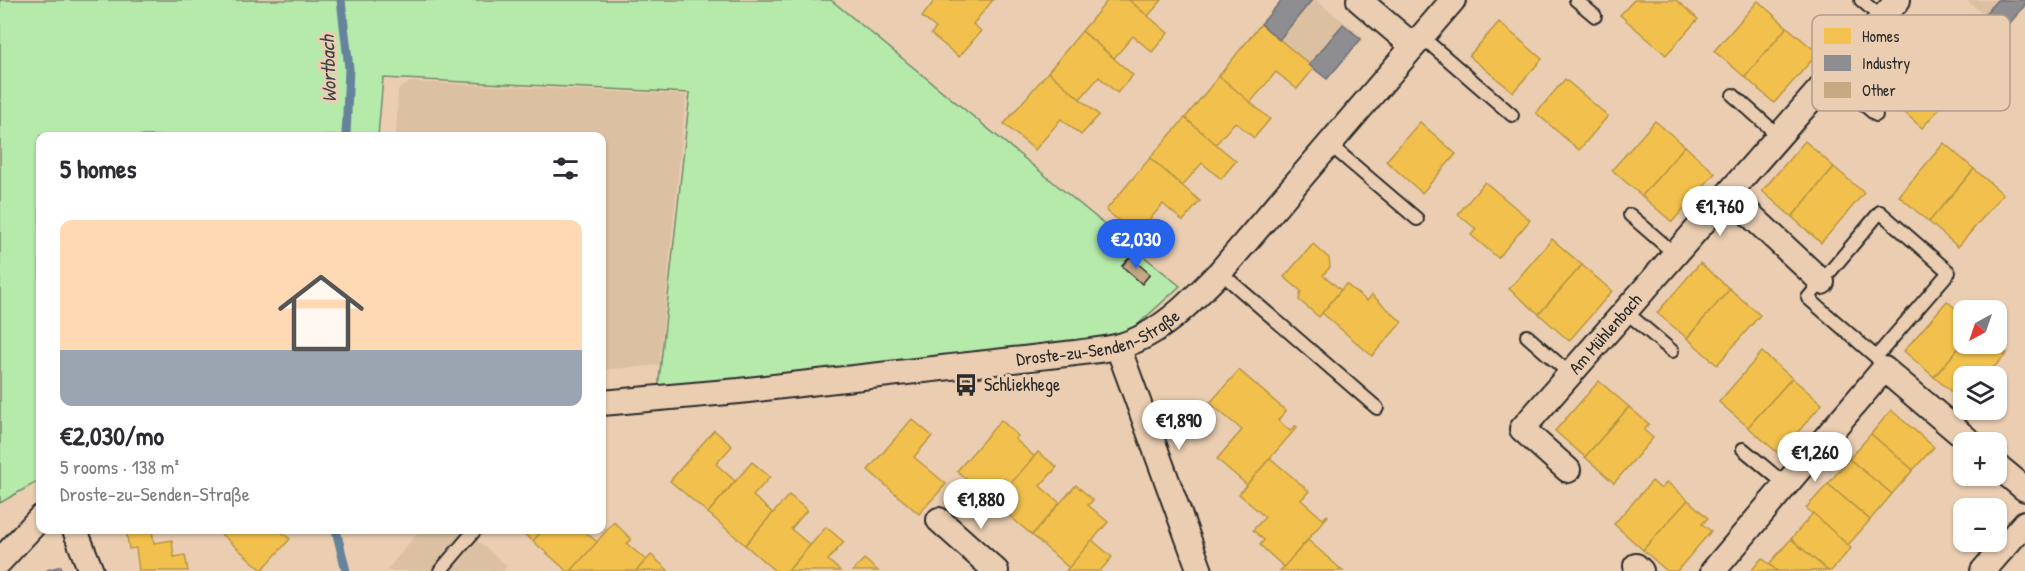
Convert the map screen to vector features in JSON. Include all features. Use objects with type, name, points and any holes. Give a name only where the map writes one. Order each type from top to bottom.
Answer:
[{"type":"street","points":[[1359,0],[1417,41]]},
{"type":"street","name":"Droste-zu-Senden-Straße","points":[[606,403],[739,391],[963,364],[1075,354],[1118,346],[1156,330],[1193,299],[1220,272],[1454,0]]},
{"type":"street","name":"Am Mühlenbach","points":[[1885,15],[1898,0]]},
{"type":"street","name":"Am Mühlenbach","points":[[1568,470],[1522,429],[1812,100]]},
{"type":"street","points":[[1729,195],[1822,282]]},
{"type":"street","points":[[1118,346],[1200,571]]},
{"type":"street","points":[[1713,571],[1785,485],[1880,363],[1959,432]]},
{"type":"street","points":[[2007,474],[2025,489]]},
{"type":"street","points":[[939,520],[996,571]]},
{"type":"street","points":[[0,561],[36,522]]},
{"type":"street","points":[[1983,571],[2025,523]]},
{"type":"street","points":[[77,534],[91,571]]},
{"type":"lane","points":[[1576,0],[1595,16]]},
{"type":"lane","points":[[1861,0],[1878,15]]},
{"type":"lane","points":[[1417,41],[1512,115]]},
{"type":"lane","points":[[1733,95],[1780,137]]},
{"type":"lane","points":[[1871,111],[1876,115]]},
{"type":"lane","points":[[1329,144],[1418,219]]},
{"type":"lane","points":[[1880,212],[1949,272],[1880,363],[1808,298],[1880,212]]},
{"type":"lane","points":[[1630,215],[1676,255]]},
{"type":"lane","points":[[1220,272],[1377,408]]},
{"type":"lane","points":[[1626,312],[1672,351]]},
{"type":"lane","points":[[1527,336],[1570,374]]},
{"type":"lane","points":[[1743,449],[1785,485]]},
{"type":"lane","points":[[440,571],[471,534]]},
{"type":"shaded area","points":[[1281,0],[1316,0],[1364,38],[1328,80],[1261,24]]},
{"type":"shaded area","points":[[1966,0],[2025,0],[2025,8],[2010,25],[2010,15],[1984,15]]},
{"type":"shaded area","points":[[410,82],[686,95],[659,365],[606,370],[606,132],[396,132],[398,90]]},
{"type":"shaded area","points":[[417,534],[470,534],[507,566],[503,571],[386,571]]},
{"type":"green space","points":[[0,0],[831,0],[1180,286],[1123,338],[658,390],[690,93],[383,78],[378,132],[36,132],[36,482],[0,503]]},
{"type":"building: Homes","points":[[935,0],[993,0],[973,24],[981,31],[959,57],[931,34],[936,28],[922,17]]},
{"type":"building: Homes","points":[[1108,0],[1129,0],[1168,33],[1152,52],[1133,36],[1114,58],[1082,31]]},
{"type":"building: Homes","points":[[1129,0],[1162,0],[1148,16]]},
{"type":"building: Homes","points":[[1634,0],[1676,0],[1698,19],[1666,55],[1620,15]]},
{"type":"building: Homes","points":[[1758,1],[1787,27],[1745,77],[1714,51]]},
{"type":"building: Homes","points":[[1499,22],[1542,59],[1513,92],[1469,56]]},
{"type":"building: Homes","points":[[1261,24],[1314,68],[1297,89],[1276,72],[1250,103],[1219,76]]},
{"type":"building: Homes","points":[[1787,27],[1812,48],[1812,60],[1774,103],[1745,77]]},
{"type":"building: Homes","points":[[1082,31],[1133,75],[1117,93],[1099,77],[1080,99],[1048,72]]},
{"type":"building: Homes","points":[[1048,72],[1099,115],[1081,135],[1061,119],[1035,150],[1004,124]]},
{"type":"building: Homes","points":[[1219,76],[1270,119],[1254,138],[1235,122],[1216,144],[1185,118]]},
{"type":"building: Homes","points":[[1565,79],[1608,116],[1579,150],[1536,113]]},
{"type":"building: Homes","points":[[1903,111],[1937,111],[1922,128]]},
{"type":"building: Homes","points":[[1185,118],[1236,161],[1221,179],[1202,163],[1182,186],[1150,158]]},
{"type":"building: Homes","points":[[1655,121],[1685,146],[1642,196],[1612,170]]},
{"type":"building: Homes","points":[[1420,122],[1456,154],[1422,193],[1386,161]]},
{"type":"building: Homes","points":[[1805,141],[1834,167],[1792,217],[1762,191]]},
{"type":"building: Homes","points":[[1944,143],[1974,169],[1929,222],[1899,196]]},
{"type":"building: Homes","points":[[1685,146],[1715,173],[1672,222],[1642,196]]},
{"type":"building: Homes","points":[[1150,158],[1200,201],[1183,221],[1163,204],[1136,235],[1106,210]]},
{"type":"building: Homes","points":[[1834,167],[1864,193],[1821,243],[1792,217]]},
{"type":"building: Homes","points":[[1974,169],[2003,194],[1958,247],[1929,222]]},
{"type":"building: Homes","points":[[1485,182],[1530,220],[1498,258],[1471,235],[1476,229],[1458,214]]},
{"type":"building: Homes","points":[[1552,239],[1582,265],[1539,314],[1509,289]]},
{"type":"building: Homes","points":[[1313,244],[1329,258],[1330,267],[1323,275],[1341,290],[1319,317],[1299,300],[1301,291],[1284,277]]},
{"type":"building: Homes","points":[[1700,263],[1730,289],[1687,338],[1657,313]]},
{"type":"building: Homes","points":[[1582,265],[1612,291],[1569,341],[1539,314]]},
{"type":"building: Homes","points":[[1346,284],[1367,301],[1372,295],[1402,322],[1372,356],[1322,313]]},
{"type":"building: Homes","points":[[1730,289],[1760,315],[1717,365],[1687,338]]},
{"type":"building: Homes","points":[[1947,301],[1953,306],[1954,354],[1934,377],[1904,351]]},
{"type":"building: Homes","points":[[1762,352],[1792,378],[1748,427],[1719,402]]},
{"type":"building: Homes","points":[[1954,354],[2006,354],[1995,366],[1953,366],[1953,393],[1934,377]]},
{"type":"building: Homes","points":[[1239,370],[1286,411],[1278,420],[1290,431],[1295,426],[1297,427],[1247,485],[1217,459],[1242,430],[1210,403]]},
{"type":"building: Homes","points":[[1792,378],[1822,404],[1779,454],[1748,427]]},
{"type":"building: Homes","points":[[1599,381],[1629,407],[1585,457],[1555,431]]},
{"type":"building: Homes","points":[[1629,407],[1649,424],[1644,430],[1653,438],[1614,483],[1585,457]]},
{"type":"building: Homes","points":[[1891,410],[1934,447],[1913,470],[1871,434]]},
{"type":"building: Homes","points":[[912,419],[932,436],[914,457],[946,484],[919,514],[868,470]]},
{"type":"building: Homes","points":[[1001,420],[1018,436],[1015,439],[1035,457],[994,503],[957,471]]},
{"type":"building: Homes","points":[[714,430],[732,446],[716,464],[735,481],[708,513],[670,481]]},
{"type":"building: Homes","points":[[1871,434],[1913,470],[1892,494],[1849,459]]},
{"type":"building: Homes","points":[[1038,452],[1057,467],[1040,486],[1060,503],[1032,535],[994,503]]},
{"type":"building: Homes","points":[[1270,458],[1309,491],[1301,500],[1323,519],[1328,516],[1284,567],[1260,545],[1264,540],[1253,530],[1265,517],[1239,494]]},
{"type":"building: Homes","points":[[1849,459],[1892,494],[1870,520],[1828,484]]},
{"type":"building: Homes","points":[[752,462],[770,477],[753,496],[773,513],[745,545],[708,513]]},
{"type":"building: Homes","points":[[1652,481],[1661,489],[1667,482],[1688,500],[1643,550],[1614,524]]},
{"type":"building: Homes","points":[[1828,484],[1870,520],[1848,545],[1806,508]]},
{"type":"building: Homes","points":[[1076,485],[1093,500],[1088,505],[1108,522],[1069,568],[1032,535]]},
{"type":"building: Homes","points":[[789,495],[807,510],[791,529],[810,545],[788,571],[775,571],[745,545]]},
{"type":"building: Homes","points":[[1688,500],[1708,518],[1702,524],[1711,531],[1677,571],[1667,571],[1643,550]]},
{"type":"building: Homes","points":[[1813,513],[1851,548],[1831,571],[1828,571],[1791,539]]},
{"type":"building: Homes","points":[[614,522],[631,539],[627,544],[646,560],[636,571],[571,571],[603,534],[606,534]]},
{"type":"building: Homes","points":[[826,527],[844,542],[828,560],[840,571],[788,571]]},
{"type":"building: Homes","points":[[127,534],[153,534],[154,543],[172,540],[174,557],[185,555],[188,571],[139,571],[136,548],[129,549]]},
{"type":"building: Homes","points":[[221,534],[284,534],[290,539],[262,570]]},
{"type":"building: Homes","points":[[524,534],[539,534],[533,541]]},
{"type":"building: Homes","points":[[539,534],[588,534],[597,542],[571,571],[567,571],[533,541]]},
{"type":"building: Homes","points":[[1791,539],[1828,571],[1777,571],[1769,564]]},
{"type":"building: Homes","points":[[1092,540],[1112,557],[1100,571],[1066,571]]},
{"type":"building: Homes","points":[[1308,540],[1343,571],[1280,571]]},
{"type":"building: Homes","points":[[651,555],[668,570],[668,571],[636,571]]},
{"type":"building: Homes","points":[[1762,558],[1769,564],[1777,571],[1751,571]]},
{"type":"building: Homes","points":[[864,559],[878,571],[853,571]]},
{"type":"building: Industry","points":[[1282,0],[1312,0],[1279,40],[1261,24]]},
{"type":"building: Industry","points":[[1997,0],[2025,0],[2025,5],[2010,23],[2010,15],[1984,15]]},
{"type":"building: Industry","points":[[1343,24],[1361,39],[1327,79],[1309,65]]},
{"type":"building: Industry","points":[[61,566],[62,571],[47,571],[47,570]]},
{"type":"building: Other","points":[[1130,257],[1150,274],[1142,284],[1122,266]]},
{"type":"waterway","name":"Wortbach","points":[[341,0],[349,68],[346,132]]},
{"type":"waterway","name":"Wortbach","points":[[337,534],[346,571]]},
{"type":"place","name":"Schliekhege","points":[[966,385]]}]
